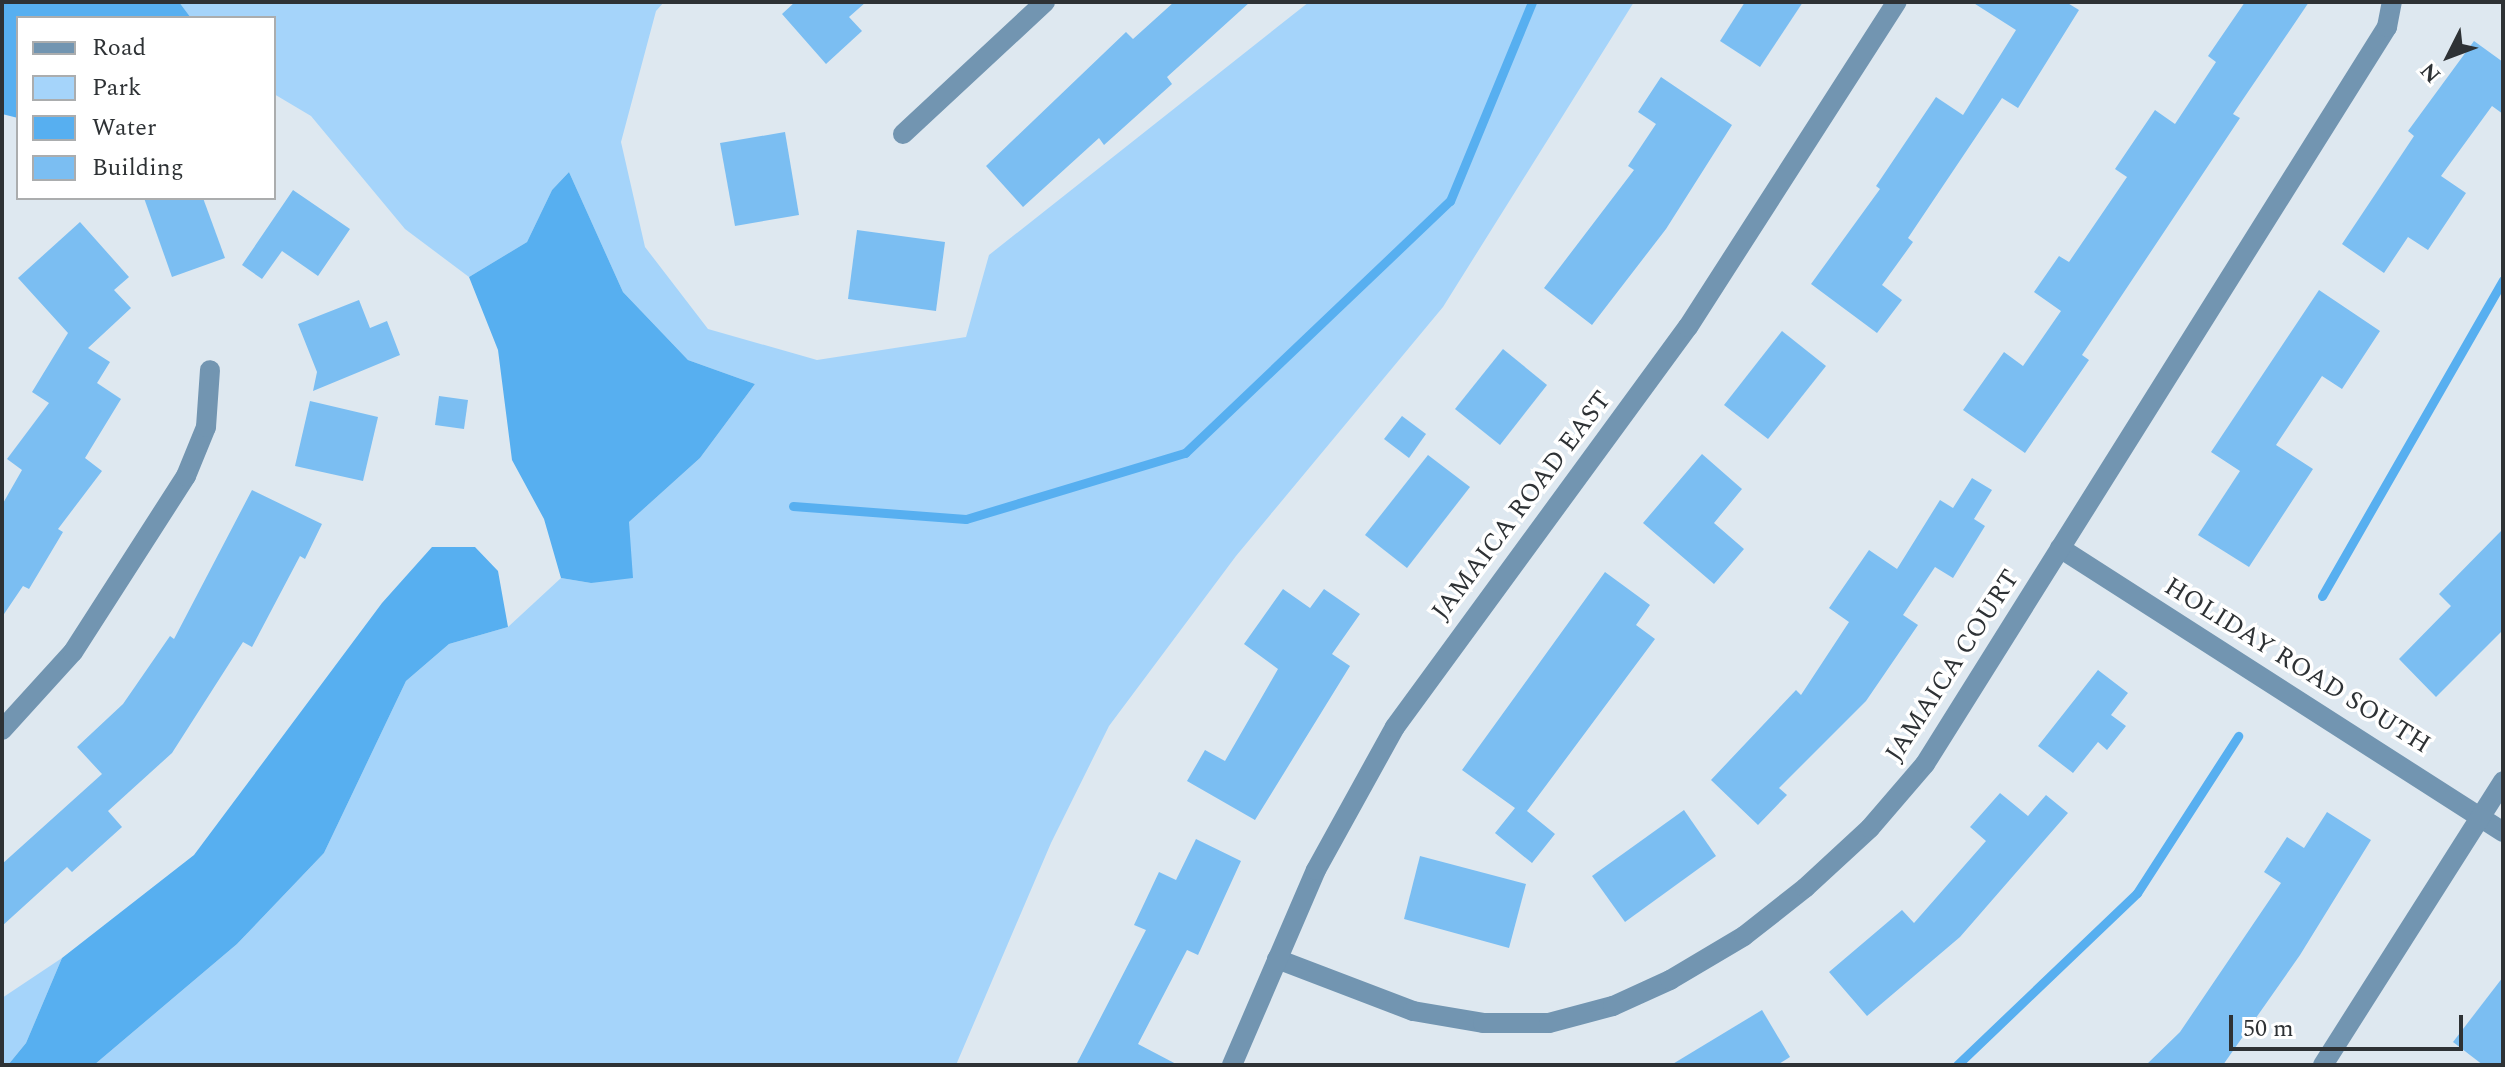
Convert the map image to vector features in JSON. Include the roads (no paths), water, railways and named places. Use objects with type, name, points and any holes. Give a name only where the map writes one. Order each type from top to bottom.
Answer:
[{"type":"street","points":[[903,134],[1045,2]]},
{"type":"street","name":"JAMAICA ROAD EAST","points":[[1232,1065],[1351,799],[1395,727],[1688,327],[1897,2]]},
{"type":"street","name":"JAMAICA COURT","points":[[1277,959],[1413,1011],[1483,1023],[1549,1023],[1613,1006],[1670,980],[1744,936],[1870,828],[1925,764],[2387,27],[2392,2]]},
{"type":"street","points":[[2,730],[73,652],[186,476],[206,427],[210,370]]},
{"type":"street","name":"HOLIDAY ROAD SOUTH","points":[[2060,548],[2483,814],[2503,832]]},
{"type":"street","points":[[2323,1065],[2503,781]]},
{"type":"water","points":[[2,2],[179,2],[190,16],[16,16],[16,118],[2,114]]},
{"type":"water","points":[[569,172],[623,292],[688,360],[755,384],[700,458],[629,522],[633,578],[591,583],[561,578],[544,519],[512,460],[498,350],[469,277],[527,242],[552,190]]},
{"type":"water","points":[[432,547],[475,547],[498,571],[508,627],[449,644],[406,681],[324,853],[237,944],[94,1065],[8,1065],[26,1043],[62,958],[194,855],[382,603]]},
{"type":"waterway","points":[[793,506],[966,519],[1185,453],[1450,201],[1532,2]]},
{"type":"waterway","points":[[2322,596],[2503,280]]},
{"type":"waterway","points":[[1957,1065],[2137,893],[2238,736]]}]
